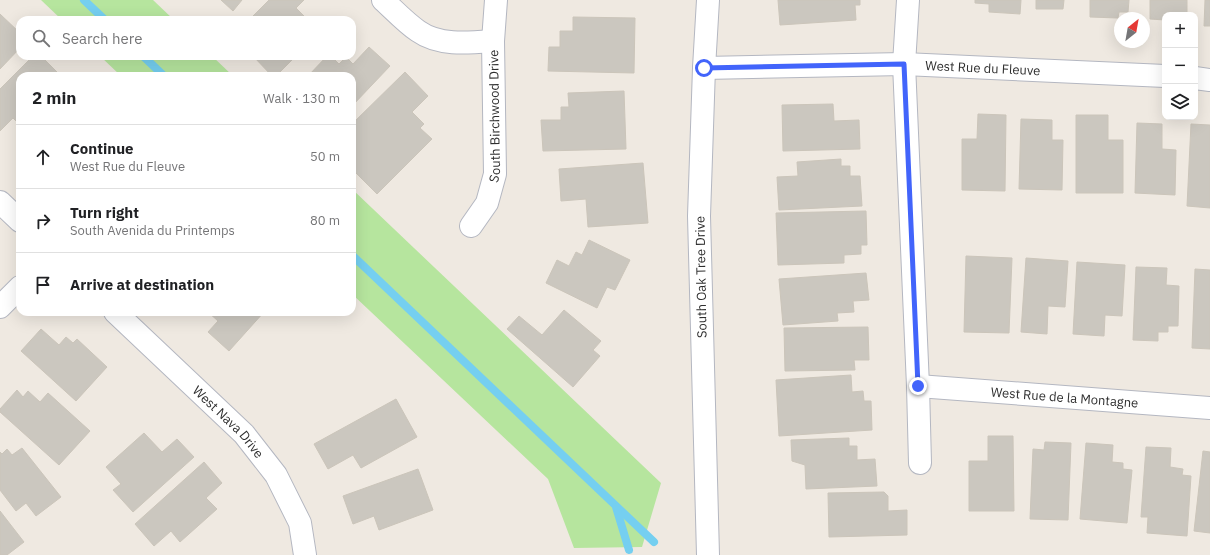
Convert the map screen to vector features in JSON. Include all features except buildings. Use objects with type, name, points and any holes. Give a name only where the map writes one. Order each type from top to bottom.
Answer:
[{"type":"street","points":[[383,0],[418,32],[440,41],[465,43],[493,41]]},
{"type":"street","name":"South Birchwood Drive","points":[[472,226],[487,203],[495,174],[493,41],[496,0]]},
{"type":"street","name":"South Oak Tree Drive","points":[[708,0],[699,216],[708,555]]},
{"type":"street","points":[[908,0],[904,64],[920,463]]},
{"type":"street","name":"West Rue du Fleuve","points":[[704,68],[904,64],[1162,76]]},
{"type":"street","points":[[1198,78],[1210,80]]},
{"type":"street","points":[[0,202],[16,217]]},
{"type":"street","points":[[0,307],[16,291]]},
{"type":"street","name":"West Nava Drive","points":[[119,316],[244,434],[276,475],[300,522],[305,555]]},
{"type":"street","name":"West Rue de la Montagne","points":[[918,386],[1210,408]]},
{"type":"green space","points":[[41,0],[153,0],[170,16],[58,16]]},
{"type":"green space","points":[[104,60],[216,60],[229,72],[117,72]]},
{"type":"green space","points":[[356,193],[661,483],[642,547],[574,548],[548,479],[356,298]]},
{"type":"waterway","points":[[84,0],[101,16]]},
{"type":"waterway","points":[[147,60],[160,72]]},
{"type":"waterway","points":[[356,259],[654,542]]},
{"type":"waterway","points":[[616,507],[629,550]]},
{"type":"route","points":[[704,68],[904,64],[918,386]]}]
